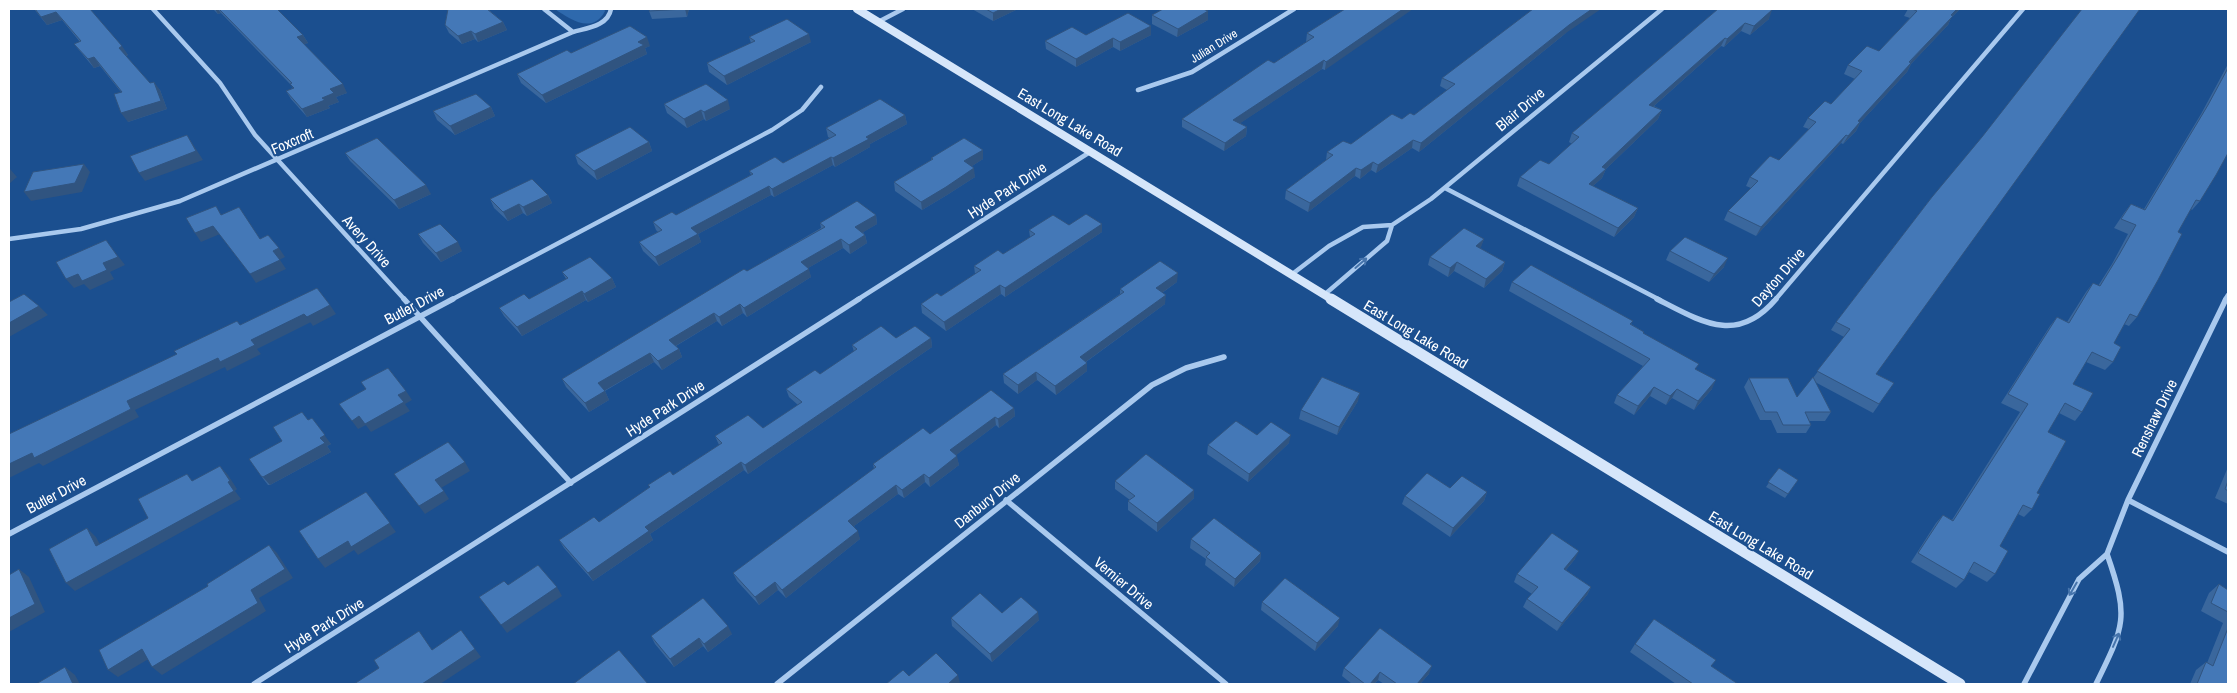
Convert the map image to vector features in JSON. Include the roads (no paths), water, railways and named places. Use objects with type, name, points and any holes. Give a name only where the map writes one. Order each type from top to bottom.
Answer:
[{"type":"main road","name":"East Long Lake Road","points":[[856,9],[1960,684]]},
{"type":"street","name":"Avery Drive","points":[[153,9],[212,74],[249,128],[571,483]]},
{"type":"street","points":[[544,9],[574,32]]},
{"type":"street","name":"Foxcroft","points":[[9,240],[82,229],[142,213],[216,187],[574,32],[603,22],[609,18],[611,9]]},
{"type":"street","points":[[878,22],[903,9]]},
{"type":"street","name":"Julian Drive","points":[[1138,90],[1192,72],[1294,9]]},
{"type":"street","name":"Blair Drive","points":[[1324,295],[1387,241],[1392,225],[1445,188],[1662,9]]},
{"type":"street","name":"Dayton Drive","points":[[1445,188],[1694,318],[1718,326],[1743,326],[1757,319],[1770,306],[2022,9]]},
{"type":"street","name":"Butler Drive","points":[[9,534],[772,130],[802,110],[821,87]]},
{"type":"street","name":"Hyde Park Drive","points":[[254,684],[1090,152]]},
{"type":"street","points":[[1291,275],[1329,246],[1363,227],[1392,225]]},
{"type":"street","name":"Renshaw Drive","points":[[2024,684],[2079,579],[2107,554],[2128,500],[2228,294]]},
{"type":"street","name":"Danbury Drive","points":[[777,684],[1152,385],[1174,371],[1198,362],[1224,357]]},
{"type":"street","name":"Vernier Drive","points":[[1006,500],[1226,684]]},
{"type":"street","points":[[2128,500],[2228,552]]},
{"type":"street","points":[[2096,684],[2120,631],[2122,609],[2117,583],[2107,554]]}]
